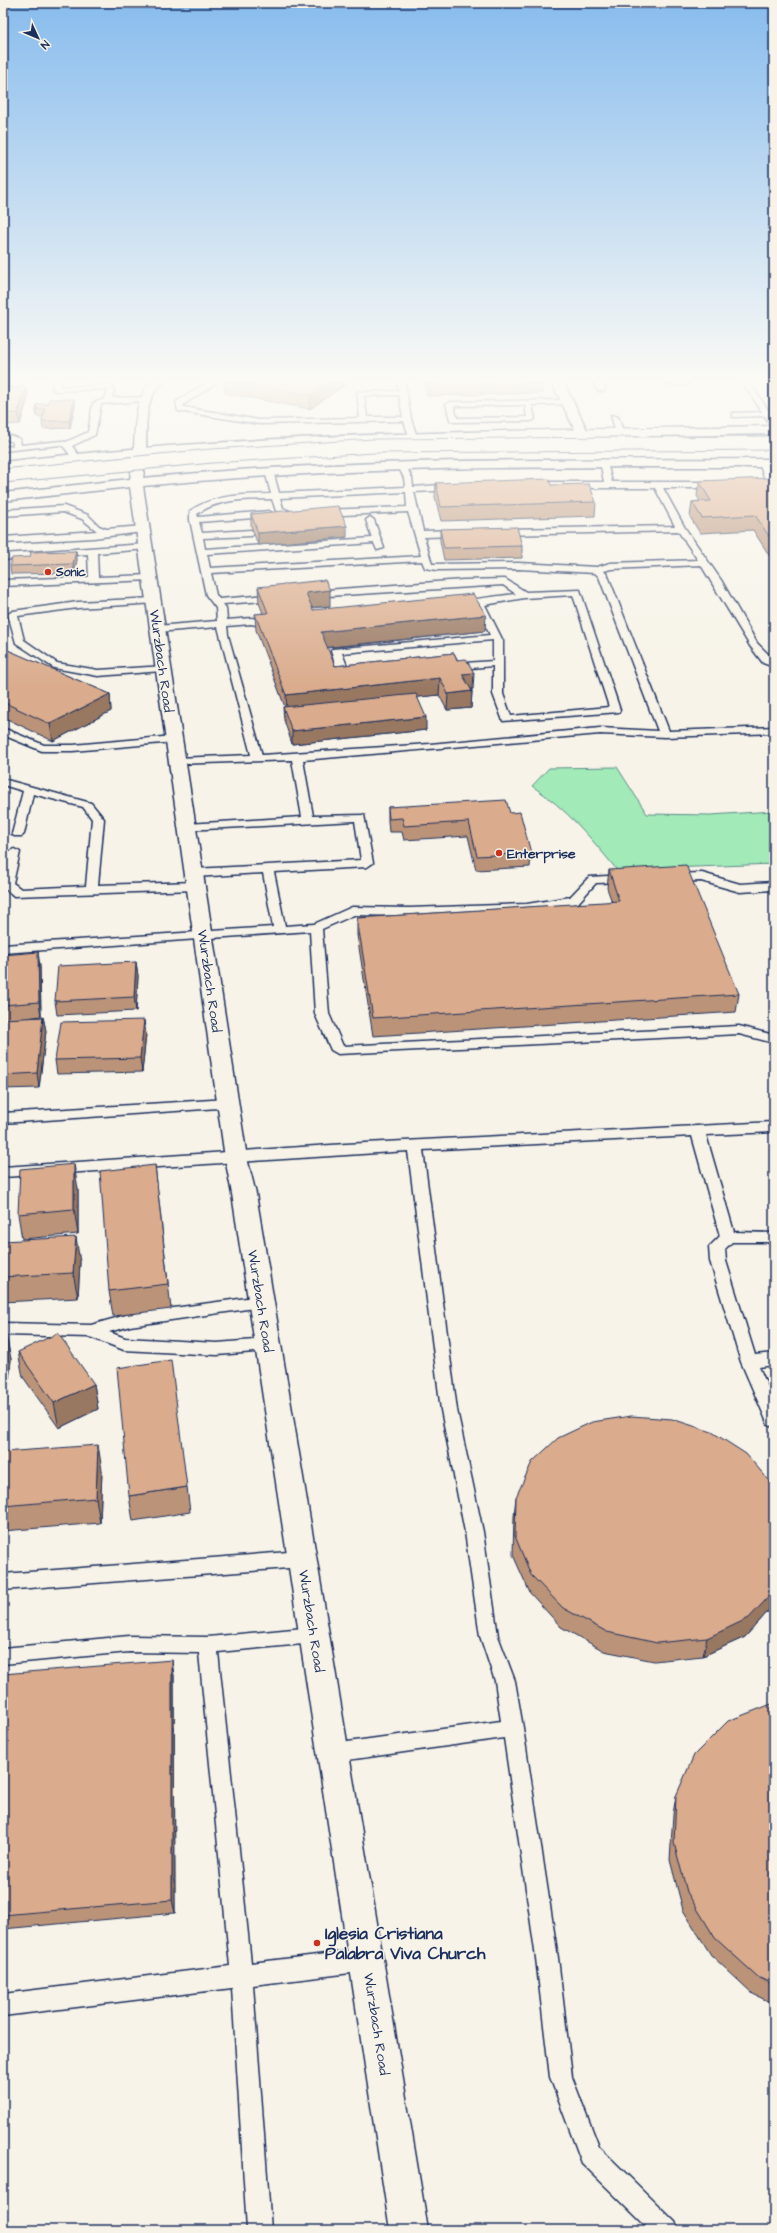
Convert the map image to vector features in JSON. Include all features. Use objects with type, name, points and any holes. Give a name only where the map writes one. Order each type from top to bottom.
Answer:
[{"type":"main road","points":[[3,485],[45,481]]},
{"type":"main road","points":[[3,497],[146,481]]},
{"type":"main road","name":"Wurzbach Road","points":[[136,482],[162,668],[176,750],[236,1158],[244,1194],[409,2230]]},
{"type":"lane","points":[[271,481],[279,509],[292,515],[412,509]]},
{"type":"lane","points":[[408,481],[412,509],[428,566],[520,566],[598,570],[610,566],[704,562]]},
{"type":"lane","points":[[608,481],[609,486]]},
{"type":"lane","points":[[525,485],[731,485]]},
{"type":"lane","points":[[658,486],[681,528],[704,562],[753,644],[767,661],[774,664]]},
{"type":"lane","points":[[257,757],[223,635],[221,608],[211,595],[193,513],[202,505],[213,501],[274,495],[463,487]]},
{"type":"lane","points":[[3,513],[64,509],[85,517],[96,528],[105,532]]},
{"type":"lane","points":[[194,520],[288,513]]},
{"type":"lane","points":[[370,520],[376,540],[385,560]]},
{"type":"lane","points":[[490,532],[681,528]]},
{"type":"lane","points":[[3,540],[93,536],[105,532],[143,529]]},
{"type":"lane","points":[[198,536],[251,533]]},
{"type":"lane","points":[[419,534],[466,533]]},
{"type":"lane","points":[[201,552],[376,540]]},
{"type":"lane","points":[[3,557],[146,548]]},
{"type":"lane","points":[[92,552],[94,581]]},
{"type":"lane","points":[[206,571],[426,558]]},
{"type":"lane","points":[[598,570],[606,581],[665,734]]},
{"type":"lane","points":[[3,584],[94,581],[152,589]]},
{"type":"lane","points":[[305,595],[464,583],[505,582],[524,595]]},
{"type":"lane","points":[[152,589],[78,605],[13,614],[19,641],[54,665],[98,673],[162,668]]},
{"type":"lane","points":[[449,605],[524,595],[577,592],[615,710],[507,719],[498,694],[499,663],[496,637],[479,602]]},
{"type":"lane","points":[[216,602],[290,596]]},
{"type":"lane","points":[[157,629],[252,621],[259,624],[266,620]]},
{"type":"lane","points":[[368,672],[345,674],[336,651],[496,637]]},
{"type":"lane","points":[[438,668],[499,663]]},
{"type":"lane","points":[[3,731],[42,748],[176,750],[257,757],[297,757],[430,747],[600,731],[665,734],[774,730]]},
{"type":"lane","points":[[297,757],[308,820]]},
{"type":"lane","points":[[3,782],[87,805],[98,819],[92,889]]},
{"type":"lane","points":[[18,834],[28,788]]},
{"type":"lane","points":[[14,852],[7,884],[18,893],[92,889],[195,880],[268,869],[367,863],[360,817],[187,827]]},
{"type":"lane","points":[[268,869],[280,930]]},
{"type":"lane","points":[[663,878],[702,877],[740,888],[774,886]]},
{"type":"lane","points":[[3,949],[316,927],[352,911],[409,912],[527,908],[574,900],[593,880],[640,879]]},
{"type":"lane","points":[[316,927],[322,1014],[338,1050],[739,1030],[774,1039]]},
{"type":"lane","points":[[3,1118],[228,1104]]},
{"type":"lane","points":[[3,1172],[415,1146],[774,1127]]},
{"type":"lane","points":[[698,1131],[728,1237]]},
{"type":"lane","points":[[415,1146],[449,1410],[474,1532],[489,1636],[505,1681],[513,1728],[525,1819],[547,1958],[561,2077],[590,2155],[667,2230]]},
{"type":"lane","points":[[774,1240],[770,1237],[728,1237],[717,1247],[718,1261],[749,1362],[774,1420]]},
{"type":"lane","points":[[3,1329],[91,1331],[130,1320],[261,1302]]},
{"type":"lane","points":[[91,1331],[124,1344],[216,1349],[268,1345]]},
{"type":"lane","points":[[749,1362],[774,1359]]},
{"type":"lane","points":[[3,1582],[302,1559]]},
{"type":"lane","points":[[3,1656],[129,1644],[208,1644],[314,1636]]},
{"type":"lane","points":[[208,1644],[242,1976],[259,2230]]},
{"type":"lane","points":[[333,1753],[513,1728]]},
{"type":"lane","points":[[3,2005],[105,1991],[242,1976],[367,1960]]},
{"type":"green space","points":[[617,767],[647,814],[710,815],[774,811],[774,864],[617,870],[588,835],[567,814],[532,786],[549,768]]},
{"type":"building","points":[[550,481],[551,485],[589,484],[596,502],[441,507],[436,483]]},
{"type":"building","points":[[699,481],[773,481],[774,483],[774,544],[755,515],[702,518],[692,502],[711,501]]},
{"type":"building","points":[[338,506],[347,526],[258,533],[251,514]]},
{"type":"building","points":[[517,527],[522,546],[444,548],[440,529]]},
{"type":"building","points":[[76,551],[73,564],[10,566],[12,558],[30,557],[31,552]]},
{"type":"building","points":[[325,580],[330,590],[306,593],[313,610],[473,594],[486,615],[321,632],[335,666],[454,653],[457,660],[466,659],[474,673],[462,674],[472,691],[448,694],[440,678],[286,695],[255,614],[268,613],[258,587]]},
{"type":"building","points":[[3,648],[110,694],[50,724],[3,702]]},
{"type":"building","points":[[416,694],[426,717],[292,731],[283,707]]},
{"type":"building","points":[[506,800],[510,813],[520,812],[531,853],[477,856],[469,822],[404,826],[402,818],[389,819],[388,807]]},
{"type":"building","points":[[686,865],[739,994],[373,1018],[357,918],[619,901],[609,870]]},
{"type":"building","points":[[38,952],[39,1002],[3,1005],[3,955]]},
{"type":"building","points":[[136,962],[134,997],[55,1001],[58,966]]},
{"type":"building","points":[[43,1017],[37,1073],[3,1075],[3,1019]]},
{"type":"building","points":[[144,1020],[140,1058],[55,1060],[61,1022]]},
{"type":"building","points":[[74,1164],[74,1209],[18,1214],[20,1169]]},
{"type":"building","points":[[155,1165],[168,1284],[109,1291],[100,1171]]},
{"type":"building","points":[[76,1237],[73,1273],[3,1277],[3,1241]]},
{"type":"building","points":[[58,1333],[94,1384],[54,1403],[18,1352]]},
{"type":"building","points":[[3,1334],[6,1334],[3,1359]]},
{"type":"building","points":[[171,1360],[187,1487],[129,1496],[117,1368]]},
{"type":"building","points":[[631,1416],[672,1419],[712,1432],[746,1454],[772,1484],[774,1489],[774,1591],[749,1618],[707,1638],[657,1643],[607,1632],[563,1608],[531,1575],[515,1536],[516,1497],[532,1462],[558,1438],[592,1422]]},
{"type":"building","points":[[98,1445],[96,1498],[3,1506],[3,1452]]},
{"type":"building","points":[[172,1660],[172,1900],[3,1915],[3,1674]]},
{"type":"building","points":[[774,1703],[774,1985],[758,1977],[715,1938],[687,1892],[674,1843],[676,1796],[694,1755],[728,1721]]},
{"type":"place","name":"Sonic","points":[[48,572]]},
{"type":"place","name":"Enterprise","points":[[499,853]]},
{"type":"place","name":"Iglesia Cristiana Palabra Viva Church","points":[[317,1943]]}]
